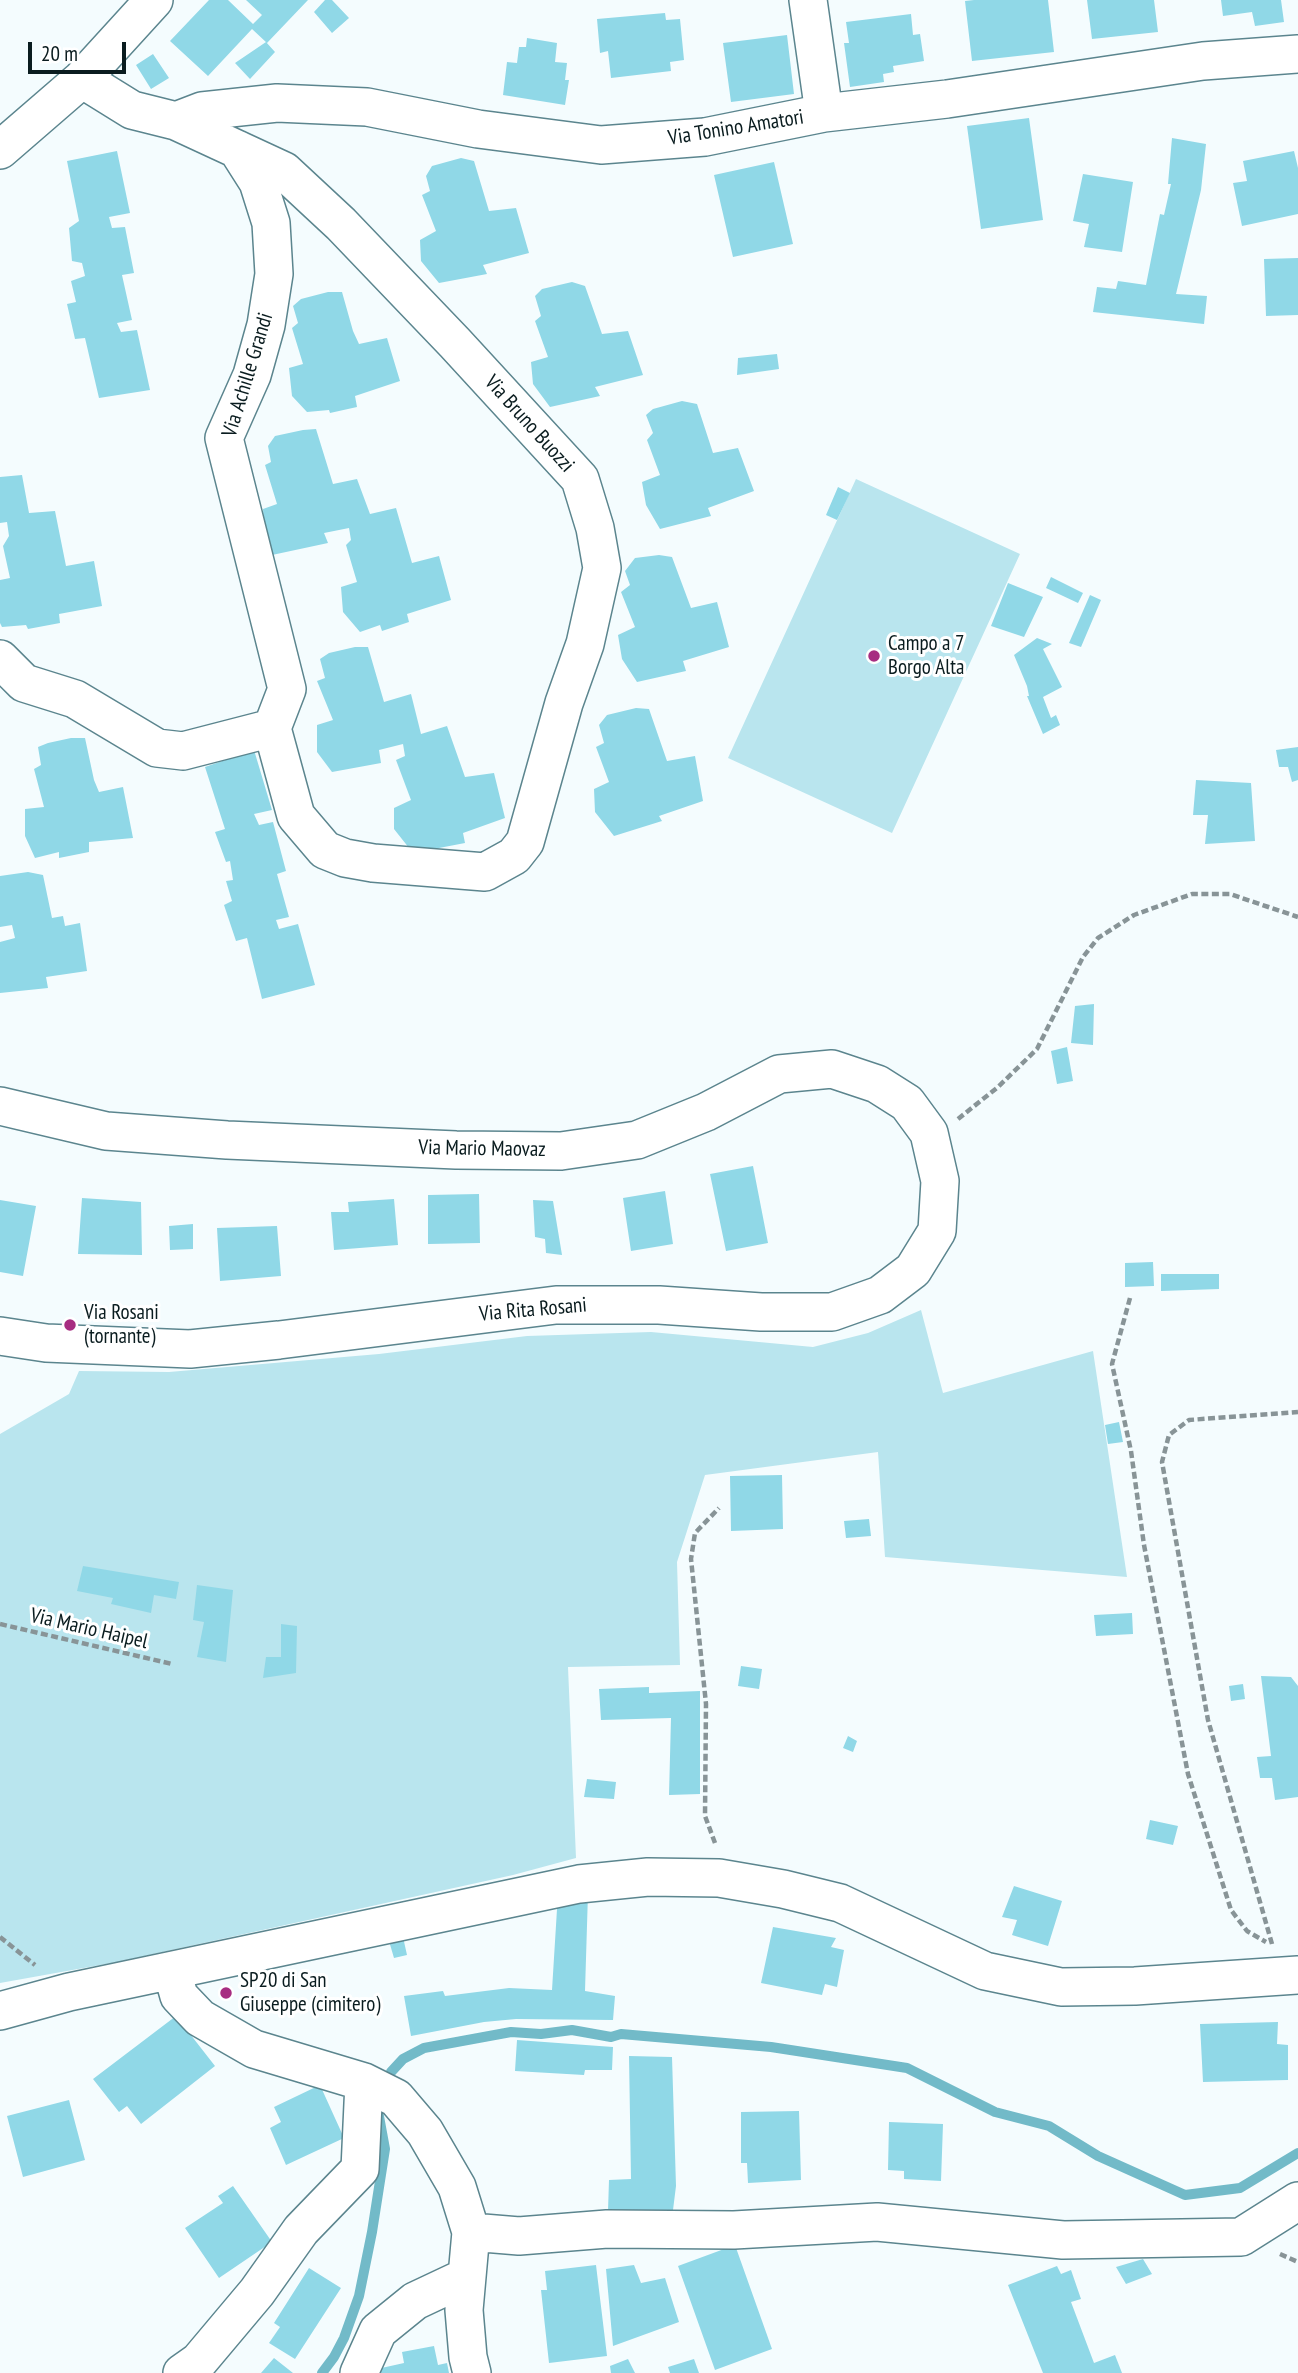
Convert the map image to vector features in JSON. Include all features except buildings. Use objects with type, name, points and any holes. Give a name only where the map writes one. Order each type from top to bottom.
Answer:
[{"type":"street","points":[[0,150],[82,79],[154,0]]},
{"type":"street","points":[[808,0],[824,113]]},
{"type":"street","name":"Via Tonino Amatori","points":[[176,121],[202,111],[277,103],[368,107],[478,129],[601,145],[705,137],[824,113],[947,99],[1203,61],[1298,54]]},
{"type":"street","points":[[82,79],[132,110],[176,121],[237,149]]},
{"type":"street","name":"Via Achille Grandi","points":[[237,149],[258,182],[271,223],[274,274],[266,325],[252,375],[224,438],[287,689],[272,728]]},
{"type":"street","name":"Via Bruno Buozzi","points":[[237,149],[284,171],[341,224],[455,343],[580,480],[595,528],[602,568],[585,644],[564,703],[525,842],[514,856],[500,866],[485,872],[373,863],[345,858],[325,850],[296,816],[272,728]]},
{"type":"street","points":[[0,659],[24,683],[75,699],[157,748],[183,751],[272,728]]},
{"type":"street","name":"Via Mario Maovaz","points":[[0,1106],[106,1131],[227,1140],[443,1150],[561,1151],[637,1140],[706,1112],[779,1074],[832,1069],[877,1084],[907,1103],[929,1133]]},
{"type":"street","name":"Via Rita Rosani","points":[[0,1336],[46,1343],[190,1349],[556,1305],[659,1305],[761,1312],[832,1312],[880,1295],[913,1270],[937,1231],[940,1181],[929,1133]]},
{"type":"street","points":[[0,2011],[69,1992],[579,1884],[648,1877],[719,1878],[783,1889],[840,1903],[985,1971],[1061,1987],[1135,1986],[1298,1975]]},
{"type":"street","points":[[172,1971],[180,1996],[200,2018],[254,2049],[364,2082],[396,2098],[425,2132],[457,2187],[471,2232],[464,2310],[467,2357],[472,2373]]},
{"type":"street","points":[[182,2373],[198,2361],[257,2292],[301,2230],[360,2169],[364,2082]]},
{"type":"street","points":[[471,2232],[519,2236],[607,2230],[734,2230],[877,2222],[1063,2240],[1241,2237],[1298,2201]]},
{"type":"street","points":[[359,2373],[378,2331],[415,2301],[466,2277]]},
{"type":"path","points":[[929,1133],[961,1117],[998,1087],[1037,1049],[1083,957],[1098,938],[1134,915],[1192,894],[1230,894],[1298,917]]},
{"type":"path","points":[[1130,1298],[1112,1364],[1131,1451],[1144,1545],[1188,1774],[1231,1910],[1247,1931],[1273,1946],[1208,1720],[1162,1462],[1169,1435],[1189,1420],[1298,1412]]},
{"type":"path","points":[[719,1508],[695,1534],[691,1559],[706,1704],[705,1816],[719,1860],[719,1878]]},
{"type":"path","name":"Via Mario Haipel","points":[[0,1625],[172,1664]]},
{"type":"shaded area","name":"Campo a 7 Borgo Alta","points":[[856,479],[1020,554],[892,833],[728,758]]},
{"type":"shaded area","points":[[921,1310],[943,1393],[1093,1351],[1127,1577],[885,1557],[878,1452],[705,1475],[677,1562],[680,1665],[568,1667],[576,1858],[513,1875],[117,1962],[0,1983],[0,1434],[69,1394],[79,1371],[169,1372],[379,1354],[527,1336],[651,1332],[813,1347],[868,1333]]},
{"type":"waterway","points":[[391,2072],[403,2059],[424,2048],[511,2032],[541,2034],[572,2030],[611,2037],[621,2034],[771,2047],[907,2068],[995,2112],[1049,2126],[1098,2156],[1185,2195],[1240,2188],[1298,2153]]},
{"type":"waterway","points":[[322,2373],[344,2338],[359,2296],[385,2149],[378,2111]]},
{"type":"place","name":"Campo a 7 Borgo Alta","points":[[874,656]]},
{"type":"place","name":"Via Rosani (tornante)","points":[[70,1325]]},
{"type":"place","name":"SP20 di San Giuseppe (cimitero)","points":[[226,1993]]}]
